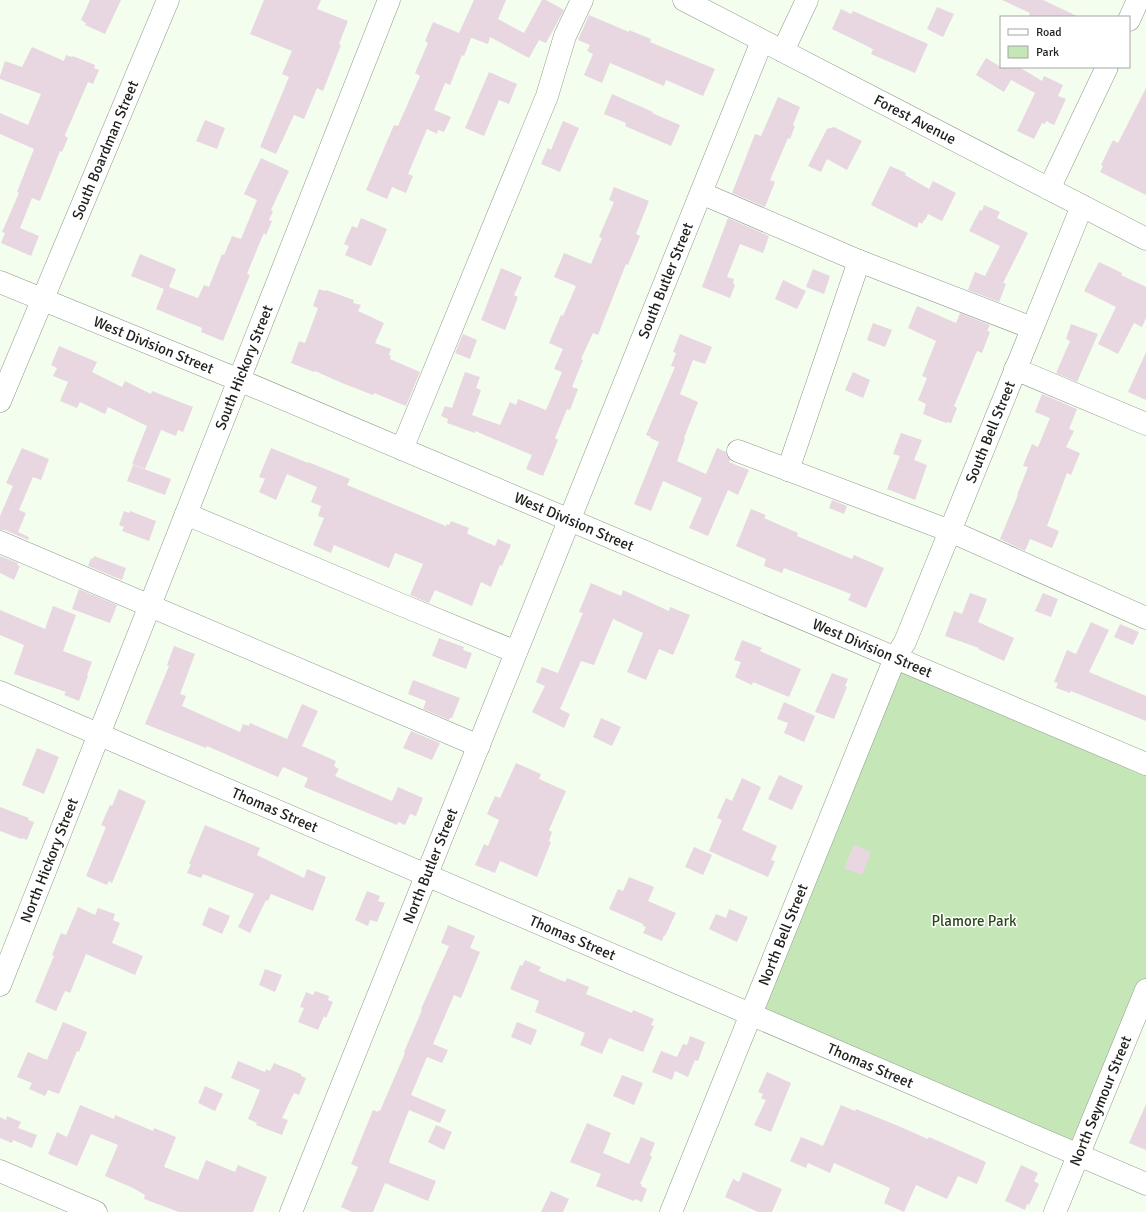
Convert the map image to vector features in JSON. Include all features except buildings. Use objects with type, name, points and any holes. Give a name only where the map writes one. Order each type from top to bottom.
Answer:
[{"type":"street","name":"South Boardman Street","points":[[0,401],[168,0]]},
{"type":"street","name":"South Hickory Street","points":[[99,734],[388,0]]},
{"type":"street","points":[[402,449],[547,96],[565,36],[582,0]]},
{"type":"street","name":"Forest Avenue","points":[[684,0],[1146,239]]},
{"type":"street","points":[[783,51],[807,0]]},
{"type":"street","points":[[1130,18],[1138,0]]},
{"type":"street","name":"South Butler Street","points":[[570,520],[762,41]]},
{"type":"street","points":[[1049,189],[1107,68]]},
{"type":"street","points":[[701,192],[859,261],[1032,328]]},
{"type":"street","name":"South Bell Street","points":[[895,658],[904,642],[950,532],[1082,206]]},
{"type":"street","points":[[788,470],[859,261]]},
{"type":"street","name":"West Division Street","points":[[0,282],[239,380],[1146,764]]},
{"type":"street","points":[[1015,369],[1146,424]]},
{"type":"street","points":[[738,451],[950,532],[1146,618]]},
{"type":"street","points":[[186,514],[516,652]]},
{"type":"street","name":"North Butler Street","points":[[291,1212],[570,520]]},
{"type":"street","points":[[0,542],[479,746]]},
{"type":"street","name":"North Bell Street","points":[[671,1212],[895,658]]},
{"type":"street","name":"Thomas Street","points":[[0,692],[1146,1184]]},
{"type":"street","name":"North Hickory Street","points":[[0,986],[99,734]]},
{"type":"street","name":"North Seymour Street","points":[[1055,1212],[1146,990]]},
{"type":"street","points":[[0,1171],[96,1212]]},
{"type":"green space","name":"Plamore Park","points":[[895,658],[1146,764],[1146,990],[1078,1154],[751,1014]]}]
